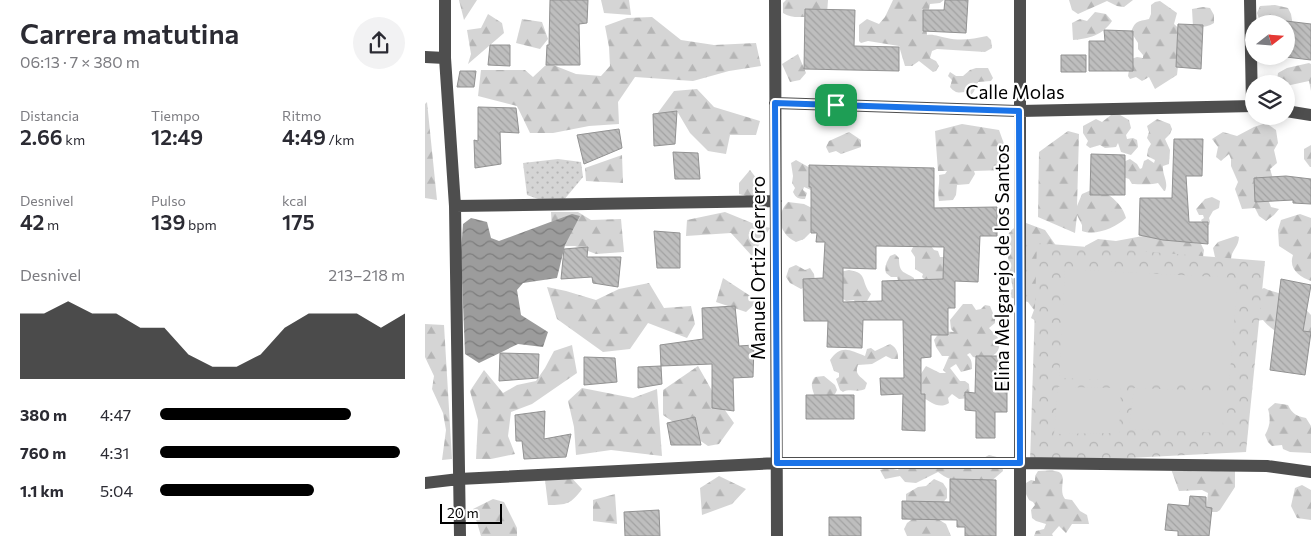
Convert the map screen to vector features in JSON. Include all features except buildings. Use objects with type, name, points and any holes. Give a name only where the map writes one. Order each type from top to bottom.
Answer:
[{"type":"street","points":[[445,0],[445,58],[455,206],[461,536]]},
{"type":"street","name":"Manuel Ortiz Gerrero","points":[[775,0],[777,536]]},
{"type":"street","name":"Elina Melgarejo de los Santos","points":[[1020,0],[1020,536]]},
{"type":"street","points":[[1250,0],[1252,75]]},
{"type":"street","points":[[425,57],[445,58]]},
{"type":"street","name":"Calle Molas","points":[[775,103],[1019,111],[1245,106]]},
{"type":"street","points":[[1295,112],[1311,114]]},
{"type":"street","points":[[455,206],[776,201]]},
{"type":"street","points":[[425,483],[459,479],[777,463],[1267,466],[1311,472]]},
{"type":"green space","points":[[459,0],[477,0],[464,20]]},
{"type":"green space","points":[[601,0],[629,0],[631,15],[604,13]]},
{"type":"green space","points":[[786,0],[828,0],[827,14],[793,17],[783,13],[783,3]]},
{"type":"green space","points":[[893,0],[944,0],[940,3],[930,4],[926,25],[927,35],[952,39],[972,39],[987,36],[991,40],[992,48],[985,52],[937,49],[932,51],[930,58],[936,61],[939,66],[933,72],[919,61],[912,66],[905,66],[899,46],[868,41],[861,43],[859,41],[859,25],[867,19],[879,24],[885,17]]},
{"type":"green space","points":[[1069,0],[1133,0],[1124,7],[1107,1],[1078,14],[1072,10]]},
{"type":"green space","points":[[1160,1],[1177,13],[1174,24],[1187,36],[1180,49],[1177,75],[1155,89],[1149,77],[1142,81],[1136,77],[1130,79],[1128,76],[1131,59],[1143,58],[1138,49],[1138,43],[1131,32],[1137,22],[1149,19],[1151,5]]},
{"type":"green space","points":[[1275,5],[1288,8],[1291,15],[1258,15],[1260,6]]},
{"type":"green space","points":[[1210,8],[1214,15],[1214,23],[1204,27],[1193,27],[1192,9]]},
{"type":"green space","points":[[1095,12],[1106,14],[1112,21],[1100,33],[1084,39],[1073,40],[1072,23],[1080,19],[1087,21]]},
{"type":"green space","points":[[488,14],[502,23],[504,33],[468,64],[471,54],[467,30],[481,28]]},
{"type":"green space","points":[[652,17],[681,40],[714,45],[756,43],[761,66],[729,71],[693,81],[635,77],[618,102],[619,124],[589,126],[553,133],[530,133],[517,106],[478,96],[481,70],[525,70],[533,77],[548,63],[576,74],[601,76],[610,66],[605,26],[627,18]]},
{"type":"green space","points":[[522,19],[542,22],[548,39],[540,49],[516,43]]},
{"type":"green space","points":[[798,54],[806,73],[800,80],[790,82],[782,64]]},
{"type":"green space","points":[[1311,64],[1311,91],[1309,81],[1295,84],[1295,75],[1278,75],[1287,68]]},
{"type":"green space","points":[[976,68],[988,68],[993,78],[991,81],[978,82],[974,92],[968,96],[965,96],[965,92],[957,92],[950,87],[952,80],[948,76],[950,72],[956,76],[963,76]]},
{"type":"green space","points":[[697,89],[714,107],[760,121],[756,135],[730,135],[726,154],[708,151],[690,133],[677,111],[657,114],[674,91]]},
{"type":"green space","points":[[427,102],[437,200],[425,198],[425,104]]},
{"type":"green space","points":[[1115,112],[1129,120],[1131,128],[1126,135],[1127,139],[1133,138],[1137,140],[1138,147],[1131,155],[1121,152],[1118,143],[1116,147],[1105,148],[1100,145],[1090,148],[1086,145],[1088,141],[1083,133],[1083,126],[1096,119],[1102,122]]},
{"type":"green space","points":[[1157,119],[1170,124],[1172,129],[1165,139],[1170,150],[1169,164],[1163,166],[1165,191],[1158,183],[1132,184],[1129,179],[1123,177],[1121,163],[1130,159],[1140,169],[1144,161],[1148,159],[1154,163],[1155,160],[1147,156],[1151,144],[1147,138],[1149,132],[1147,126]]},
{"type":"green space","points":[[962,124],[999,130],[1008,155],[1005,170],[974,171],[975,174],[969,184],[957,185],[956,195],[953,200],[939,201],[939,175],[945,174],[947,171],[938,171],[935,131]]},
{"type":"green space","points":[[1269,125],[1276,130],[1278,143],[1274,150],[1277,163],[1270,169],[1275,185],[1265,192],[1271,207],[1279,209],[1266,221],[1259,216],[1255,208],[1242,209],[1235,189],[1238,182],[1231,166],[1229,154],[1221,161],[1216,157],[1218,147],[1212,139],[1223,132],[1237,136],[1254,127]]},
{"type":"green space","points":[[1068,131],[1079,134],[1077,206],[1082,194],[1096,188],[1106,193],[1119,204],[1126,218],[1111,228],[1099,232],[1082,231],[1082,225],[1077,215],[1075,233],[1038,217],[1039,152]]},
{"type":"green space","points":[[849,132],[861,140],[861,147],[841,154],[836,151],[829,153],[826,147],[829,141]]},
{"type":"green space","points":[[1311,145],[1310,167],[1304,159],[1304,149]]},
{"type":"green space","points":[[622,155],[623,183],[586,181],[585,168]]},
{"type":"green space","points":[[558,159],[581,162],[583,177],[563,201],[538,199],[527,195],[523,163]]},
{"type":"green space","points":[[796,160],[812,169],[814,182],[811,190],[804,187],[803,190],[807,193],[805,199],[797,198],[793,192],[795,188],[792,183],[791,163]]},
{"type":"green space","points":[[750,170],[760,183],[759,191],[750,197],[739,194],[739,183]]},
{"type":"green space","points":[[1212,197],[1220,201],[1219,208],[1213,211],[1209,218],[1209,225],[1204,225],[1201,220],[1204,218],[1203,215],[1199,215],[1196,209],[1205,199]]},
{"type":"green space","points":[[788,202],[804,204],[814,209],[817,226],[804,239],[796,242],[790,239],[781,224],[781,213]]},
{"type":"green space","points":[[551,212],[578,212],[591,220],[621,219],[624,252],[596,254],[575,246],[553,246]]},
{"type":"green space","points":[[725,212],[770,228],[752,256],[731,233],[686,236],[687,220]]},
{"type":"green space","points":[[1300,214],[1311,218],[1311,281],[1296,272],[1292,264],[1293,255],[1279,246],[1278,230],[1281,220]]},
{"type":"green space","points":[[1026,223],[1045,230],[1057,247],[1036,321],[1031,318],[1034,310],[1028,302],[1012,298],[1007,292],[1013,289],[1008,260],[1007,244],[1009,233],[1012,229]]},
{"type":"green space","points":[[1148,235],[1201,244],[1204,250],[1202,264],[1085,261],[1085,246],[1098,239],[1116,241]]},
{"type":"green space","points":[[1236,236],[1239,237],[1232,255],[1231,264],[1215,257],[1213,248],[1218,242]]},
{"type":"green space","points":[[929,243],[934,250],[938,251],[940,257],[949,257],[956,278],[928,283],[922,277],[923,274],[915,269],[915,257],[911,251],[914,245]]},
{"type":"green space","points":[[1037,243],[1265,261],[1246,452],[1030,463]]},
{"type":"green space","points":[[895,254],[899,258],[901,270],[914,278],[915,289],[900,287],[897,277],[891,277],[886,273],[887,262],[890,256]]},
{"type":"green space","points":[[796,265],[805,270],[810,268],[814,274],[815,282],[801,289],[790,283],[786,277],[789,268]]},
{"type":"green space","points":[[1065,269],[1238,278],[1229,384],[1059,378]]},
{"type":"green space","points":[[849,270],[855,271],[862,276],[871,294],[866,303],[857,306],[854,300],[846,301],[839,296],[835,273]]},
{"type":"green space","points":[[723,278],[758,301],[746,312],[716,302]]},
{"type":"green space","points":[[649,283],[664,308],[691,306],[695,324],[687,338],[648,323],[630,349],[603,352],[557,319],[547,287],[596,300],[619,289]]},
{"type":"green space","points":[[1264,288],[1295,301],[1311,315],[1311,335],[1301,339],[1294,339],[1274,330],[1263,320],[1255,321],[1246,295]]},
{"type":"green space","points":[[963,304],[972,304],[976,310],[981,309],[985,305],[990,306],[995,323],[989,328],[999,341],[998,351],[991,356],[977,358],[973,357],[970,353],[968,354],[972,369],[961,372],[956,364],[950,368],[960,381],[965,381],[969,384],[970,398],[959,399],[952,394],[948,398],[949,403],[941,406],[921,397],[917,380],[926,366],[940,373],[946,373],[943,370],[949,356],[942,356],[934,340],[938,334],[943,332],[954,332],[951,329],[950,320]]},
{"type":"green space","points":[[425,324],[444,325],[452,459],[442,460],[446,430],[443,413],[432,389],[434,376],[425,357]]},
{"type":"green space","points":[[890,344],[897,350],[898,359],[886,356],[872,364],[858,365],[857,371],[859,375],[867,383],[865,389],[843,392],[840,390],[836,379],[839,377],[839,373],[834,371],[830,360],[834,355],[842,350],[846,350],[865,356],[867,349],[871,348],[875,351]]},
{"type":"green space","points":[[572,345],[577,373],[532,404],[511,412],[508,436],[515,454],[491,459],[476,459],[478,420],[470,391],[484,370],[503,393],[517,385],[536,381],[554,351]]},
{"type":"green space","points":[[698,366],[715,396],[734,423],[719,444],[708,446],[663,415],[663,390]]},
{"type":"green space","points":[[824,376],[835,385],[837,390],[833,398],[815,397],[812,382],[815,377]]},
{"type":"green space","points":[[1058,387],[1121,388],[1119,433],[1054,434]]},
{"type":"green space","points":[[582,388],[633,398],[657,389],[662,456],[611,450],[576,455],[574,427],[568,401]]},
{"type":"green space","points":[[1134,388],[1226,391],[1222,433],[1129,429]]},
{"type":"green space","points":[[1275,403],[1288,405],[1295,414],[1306,418],[1311,426],[1311,453],[1290,452],[1283,449],[1282,445],[1272,446],[1268,442],[1265,435],[1269,422],[1268,409]]},
{"type":"green space","points":[[989,455],[1001,458],[1003,471],[989,483],[950,479],[938,472],[916,483],[905,482],[900,476],[885,479],[880,470],[888,468],[898,470],[905,459],[965,468]]},
{"type":"green space","points":[[1171,469],[1235,470],[1235,487],[1220,510],[1217,512],[1206,512],[1208,493],[1202,490],[1179,491]]},
{"type":"green space","points":[[1038,471],[1055,471],[1062,475],[1062,491],[1065,499],[1072,500],[1080,511],[1087,515],[1089,524],[1072,524],[1066,533],[1059,526],[1052,534],[1053,536],[1034,536],[1036,531],[1044,529],[1046,524],[1032,518],[1031,510],[1035,505],[1029,500],[1025,492],[1026,483],[1031,480],[1035,481]]},
{"type":"green space","points":[[567,473],[582,489],[568,503],[548,505],[545,480]]},
{"type":"green space","points":[[719,476],[746,489],[732,504],[702,515],[700,488]]},
{"type":"green space","points":[[934,479],[943,483],[947,489],[947,498],[936,510],[936,518],[946,524],[951,536],[907,536],[904,529],[907,523],[920,514],[906,503],[906,494],[918,487],[926,486]]},
{"type":"green space","points":[[1302,485],[1311,490],[1311,520],[1297,518],[1291,506],[1295,488]]},
{"type":"green space","points":[[615,494],[617,524],[593,521],[593,500]]},
{"type":"green space","points":[[493,499],[504,502],[517,528],[517,536],[481,536],[473,509]]},
{"type":"water","points":[[572,214],[580,216],[565,245],[557,278],[523,283],[517,290],[521,315],[548,332],[543,347],[518,344],[479,363],[465,354],[461,252],[463,224],[471,218],[487,222],[491,238],[499,241]]},
{"type":"route","points":[[775,103],[836,105],[1019,111],[1020,463],[777,463],[775,103]]}]
